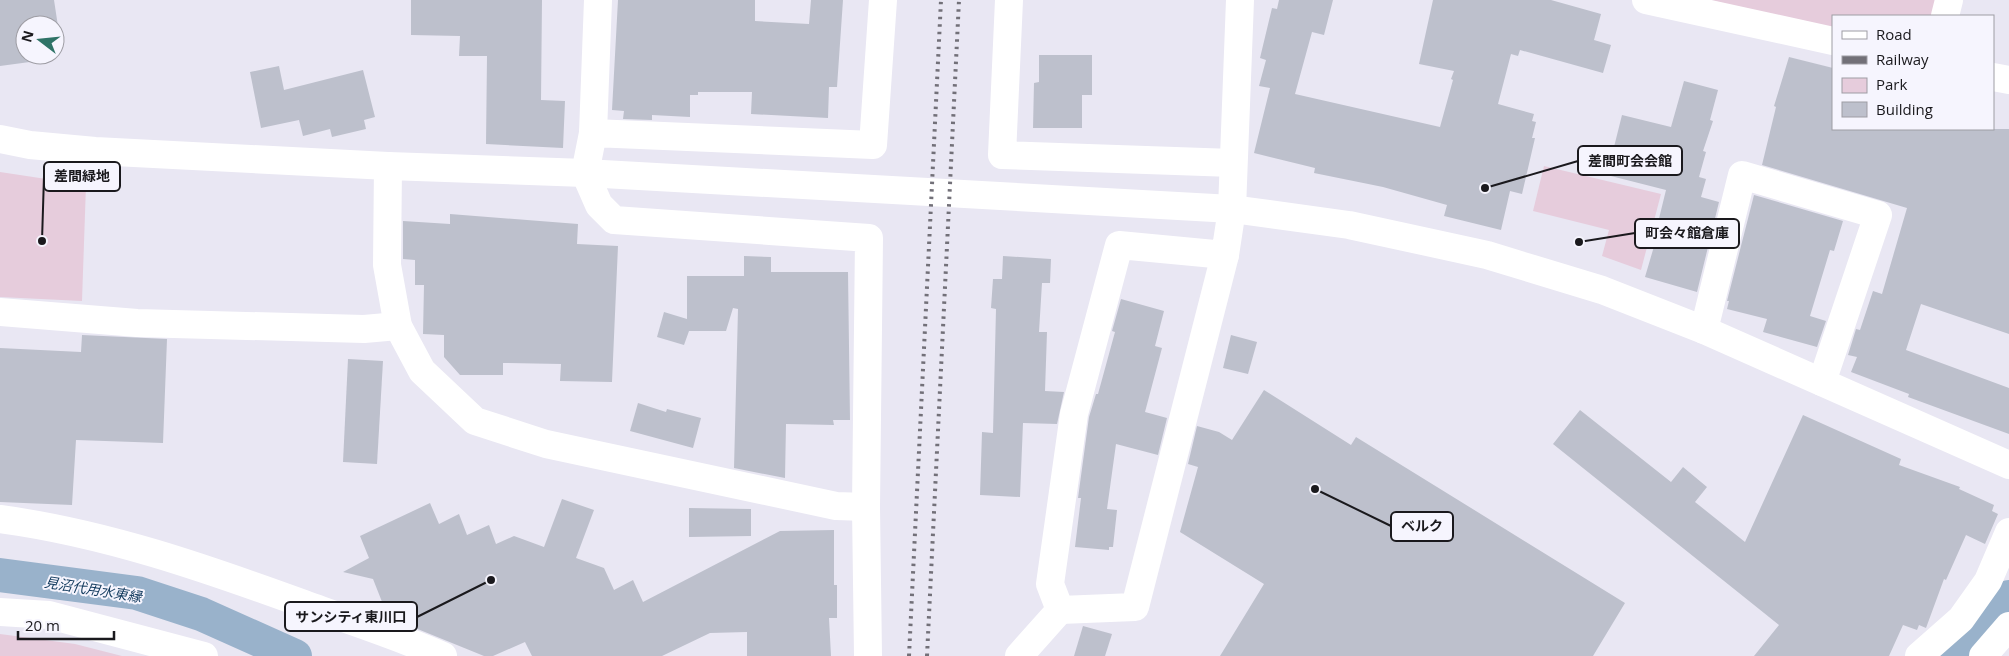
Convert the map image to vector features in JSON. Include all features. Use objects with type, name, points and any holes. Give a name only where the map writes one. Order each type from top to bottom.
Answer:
[{"type":"street","points":[[598,0],[593,133],[585,173],[599,205],[614,220],[869,238],[866,507],[868,656]]},
{"type":"street","points":[[593,133],[873,145],[883,0]]},
{"type":"street","points":[[1009,0],[1002,155],[1233,163]]},
{"type":"street","points":[[1019,656],[1060,610],[1135,607],[1226,255],[1221,209],[1233,163],[1240,0]]},
{"type":"street","points":[[1945,15],[1949,0]]},
{"type":"street","points":[[1662,2],[1832,41]]},
{"type":"street","points":[[1994,77],[2009,80]]},
{"type":"street","points":[[0,140],[30,145],[95,151],[388,166],[585,173],[1221,209],[1349,225],[1487,255],[1602,290],[1704,330],[2009,465]]},
{"type":"street","points":[[388,166],[387,265],[398,326],[422,371],[475,421],[546,444],[836,506],[866,507]]},
{"type":"street","points":[[1704,330],[1742,175],[1878,215],[1822,382]]},
{"type":"street","points":[[1060,610],[1050,584],[1074,414],[1119,245],[1226,255]]},
{"type":"street","points":[[0,312],[147,323],[364,330],[398,326]]},
{"type":"street","points":[[0,519],[53,528],[141,549],[254,586],[442,656]]},
{"type":"street","points":[[1920,656],[1961,619],[1988,581],[2009,532]]},
{"type":"street","points":[[0,612],[49,615],[204,656]]},
{"type":"street","points":[[1983,656],[2009,626]]},
{"type":"green space","points":[[1710,0],[1938,0],[1934,15],[1832,15],[1832,30]]},
{"type":"green space","points":[[1544,166],[1661,194],[1641,270],[1602,256],[1609,230],[1533,211]]},
{"type":"green space","points":[[0,172],[86,185],[82,301],[0,297]]},
{"type":"green space","points":[[0,634],[75,644],[122,656],[0,656]]},
{"type":"building","points":[[0,0],[54,0],[56,15],[15,15],[15,64],[0,66]]},
{"type":"building","points":[[411,0],[542,0],[541,100],[565,101],[563,148],[486,144],[487,56],[459,56],[460,36],[411,35]]},
{"type":"building","points":[[618,0],[755,0],[755,21],[809,24],[811,0],[843,0],[837,87],[829,87],[828,118],[751,114],[752,92],[698,92],[698,95],[690,95],[690,117],[652,115],[652,120],[623,119],[624,111],[612,110]]},
{"type":"building","points":[[1279,0],[1333,0],[1324,35],[1312,32],[1295,94],[1440,127],[1454,71],[1419,64],[1433,0],[1551,0],[1601,14],[1594,40],[1611,45],[1603,73],[1520,50],[1518,56],[1511,54],[1498,104],[1534,114],[1532,121],[1536,122],[1532,138],[1535,138],[1522,194],[1510,191],[1501,230],[1444,216],[1447,205],[1383,187],[1314,173],[1315,168],[1254,153],[1270,88],[1259,86],[1266,60],[1260,58],[1272,8],[1277,9]]},
{"type":"building","points":[[1039,55],[1092,55],[1092,95],[1082,95],[1082,128],[1033,128],[1034,83],[1039,82]]},
{"type":"building","points":[[1789,57],[1832,68],[1832,130],[2009,129],[2009,334],[1921,304],[1906,350],[2009,388],[2009,434],[1908,397],[1909,394],[1851,372],[1857,357],[1848,355],[1856,329],[1860,330],[1873,291],[1882,294],[1907,208],[1762,165],[1776,107],[1774,106]]},
{"type":"building","points":[[279,66],[284,90],[363,70],[375,117],[364,120],[366,129],[332,137],[330,129],[303,136],[299,120],[261,128],[250,72]]},
{"type":"building","points":[[1684,81],[1718,90],[1710,120],[1713,121],[1703,151],[1706,152],[1699,177],[1706,179],[1701,197],[1719,202],[1697,292],[1645,277],[1655,243],[1653,243],[1666,190],[1607,175],[1622,115],[1671,127]]},
{"type":"building","points":[[1754,195],[1843,221],[1834,251],[1830,250],[1810,316],[1826,321],[1817,347],[1763,332],[1767,319],[1727,309],[1729,301],[1727,301]]},
{"type":"building","points":[[450,214],[578,224],[577,244],[618,246],[612,382],[560,381],[561,364],[503,363],[503,375],[460,375],[444,357],[444,335],[423,334],[424,285],[415,285],[415,260],[403,259],[403,221],[450,224]]},
{"type":"building","points":[[744,256],[771,257],[771,272],[848,272],[850,420],[833,420],[834,425],[786,424],[785,478],[734,468],[738,309],[733,308],[726,331],[689,331],[684,345],[657,337],[664,312],[687,319],[687,276],[744,276]]},
{"type":"building","points":[[1003,256],[1051,259],[1050,283],[1042,283],[1039,332],[1047,332],[1045,391],[1064,392],[1057,424],[1023,423],[1020,497],[980,495],[982,432],[993,433],[996,309],[991,308],[993,279],[1002,279]]},
{"type":"building","points":[[1121,299],[1164,311],[1155,346],[1162,348],[1145,412],[1167,418],[1158,455],[1116,444],[1107,509],[1117,510],[1113,547],[1109,547],[1109,550],[1075,547],[1081,498],[1078,498],[1089,417],[1096,394],[1098,394],[1115,332],[1112,331]]},
{"type":"building","points":[[82,335],[167,339],[163,443],[76,440],[72,505],[0,502],[0,348],[81,352]]},
{"type":"building","points":[[1231,335],[1257,342],[1248,374],[1223,368]]},
{"type":"building","points":[[348,359],[383,361],[377,464],[343,462]]},
{"type":"building","points":[[1264,390],[1351,445],[1356,437],[1625,603],[1593,656],[1220,656],[1264,584],[1180,532],[1198,467],[1188,464],[1197,426],[1219,432],[1232,440]]},
{"type":"building","points":[[638,403],[666,412],[667,409],[701,418],[693,448],[630,431]]},
{"type":"building","points":[[1580,410],[1671,482],[1683,467],[1707,487],[1695,502],[1745,542],[1803,415],[1901,459],[1899,465],[1960,487],[1959,489],[1994,505],[1992,511],[1998,514],[1985,544],[1966,535],[1946,580],[1944,579],[1926,628],[1919,625],[1917,630],[1903,625],[1889,656],[1754,656],[1779,625],[1553,444]]},
{"type":"building","points":[[562,499],[594,510],[576,558],[604,568],[614,590],[633,580],[643,602],[780,531],[834,530],[834,585],[837,585],[837,618],[829,618],[831,656],[747,656],[747,632],[710,633],[662,656],[532,656],[525,642],[493,656],[484,656],[388,617],[373,579],[343,572],[369,558],[360,536],[430,503],[439,524],[459,514],[467,535],[489,525],[496,544],[514,536],[544,547]]},
{"type":"building","points":[[689,508],[751,509],[751,536],[689,537]]},
{"type":"building","points":[[1083,626],[1112,634],[1105,656],[1074,656]]},
{"type":"waterway","name":"見沼代用水東縁","points":[[0,575],[137,593],[201,614],[295,656]]},
{"type":"waterway","points":[[1955,656],[2009,597]]},
{"type":"railway","points":[[909,656],[941,0]]},
{"type":"railway","points":[[927,656],[959,0]]},
{"type":"place","name":"差間町会会館","points":[[1485,188]]},
{"type":"place","name":"差間緑地","points":[[42,241]]},
{"type":"place","name":"町会々館倉庫","points":[[1579,242]]},
{"type":"place","name":"ベルク","points":[[1315,489]]},
{"type":"place","name":"サンシティ東川口","points":[[491,580]]}]
